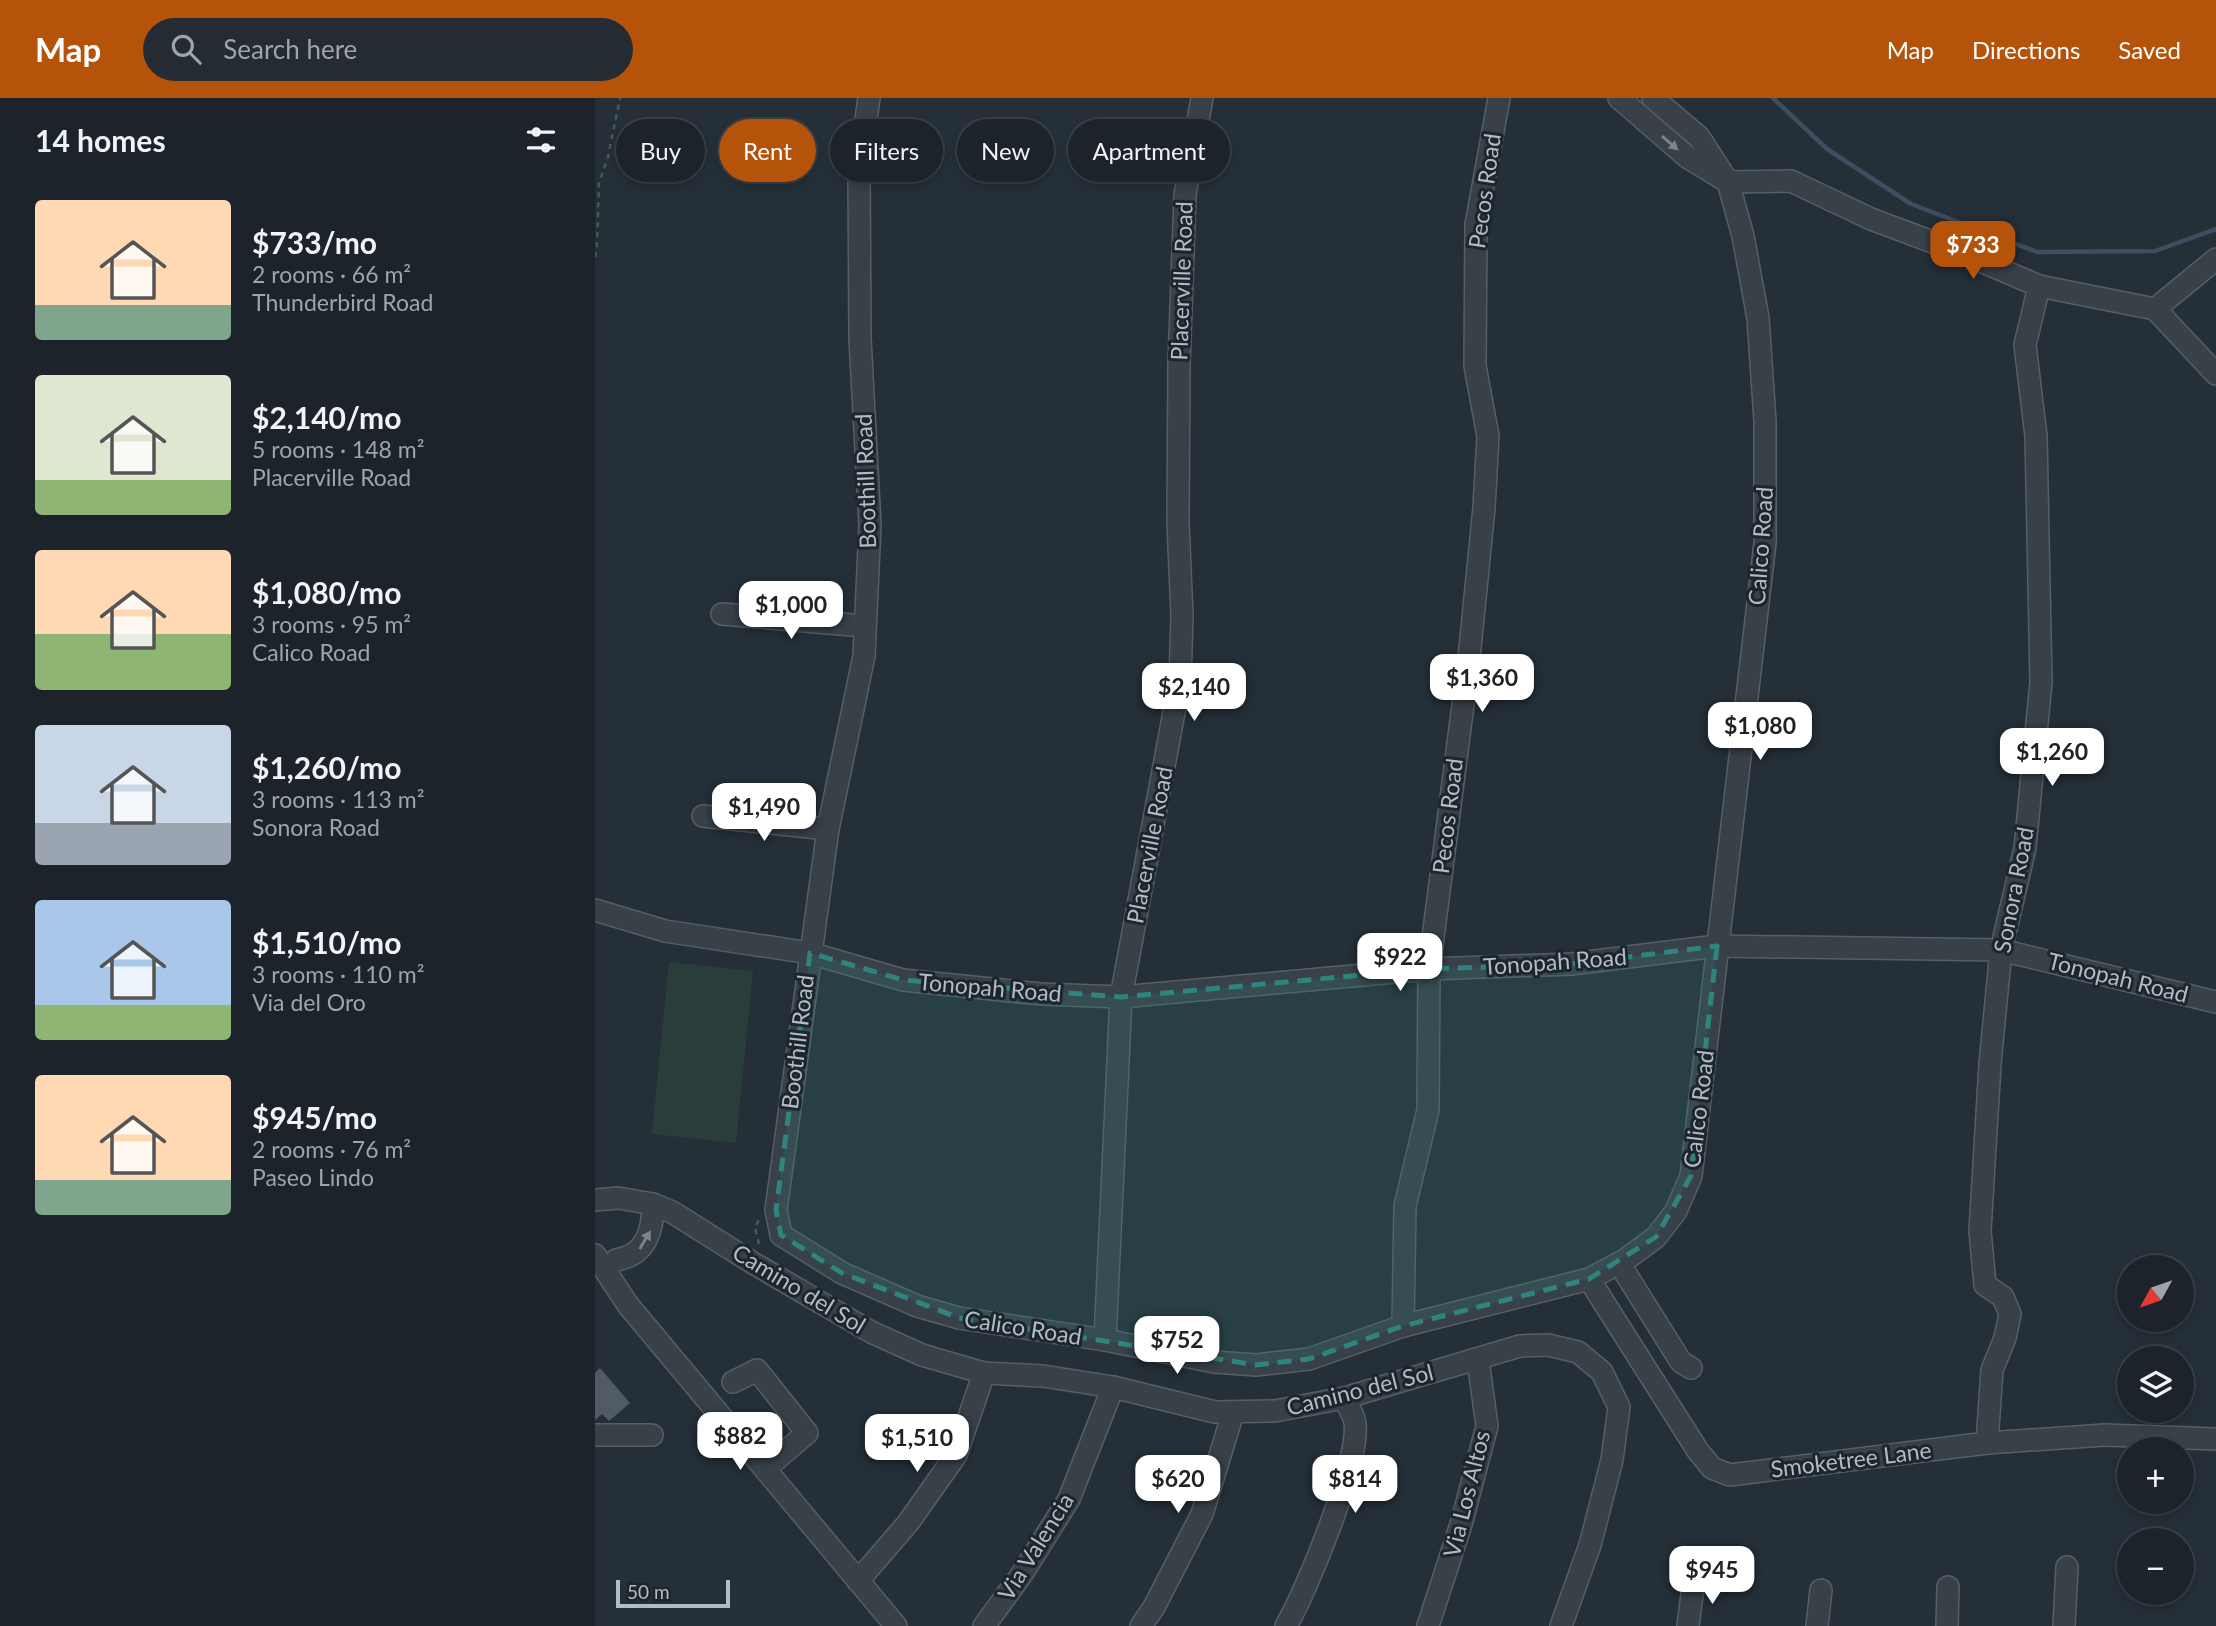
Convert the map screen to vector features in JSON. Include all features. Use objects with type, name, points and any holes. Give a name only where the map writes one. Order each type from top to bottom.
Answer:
[{"type":"street","name":"Boothill Road","points":[[781,1236],[776,1213],[810,953],[828,828],[864,656],[870,525],[860,338],[859,169],[869,98]]},
{"type":"street","name":"Placerville Road","points":[[1105,1340],[1121,997],[1180,680],[1180,325],[1185,195],[1202,98]]},
{"type":"street","name":"Pecos Road","points":[[1402,1326],[1405,1206],[1428,1110],[1429,969],[1469,658],[1484,508],[1488,436],[1475,366],[1476,225],[1499,98]]},
{"type":"street","points":[[1619,98],[1687,157],[1728,182],[1791,181],[1871,219],[1962,253],[2039,286],[2155,309],[2216,374]]},
{"type":"street","name":"Calico Road","points":[[781,1236],[842,1273],[917,1306],[959,1318],[1105,1340],[1214,1362],[1256,1365],[1309,1359],[1402,1326],[1589,1279],[1619,1263],[1656,1237],[1676,1210],[1691,1176],[1765,543],[1765,421],[1758,318],[1743,236],[1728,182],[1699,137],[1653,98]]},
{"type":"street","points":[[2155,309],[2216,259]]},
{"type":"street","name":"Sonora Road","points":[[1987,1443],[1992,1370],[2005,1338],[2010,1314],[2003,1297],[1985,1285],[1980,1231],[1990,1064],[2001,950],[2025,848],[2041,682],[2036,436],[2025,345],[2039,286]]},
{"type":"street","points":[[722,614],[864,626]]},
{"type":"street","points":[[703,816],[828,828]]},
{"type":"street","name":"Tonopah Road","points":[[595,910],[665,931],[810,953],[902,980],[1041,994],[1121,997],[1429,969],[1571,964],[1717,946],[2001,950],[2216,1002]]},
{"type":"street","name":"Camino del Sol","points":[[595,1200],[618,1198],[663,1208],[871,1332],[922,1355],[984,1373],[1043,1376],[1113,1387],[1215,1412],[1275,1411],[1344,1398],[1520,1346],[1548,1345],[1578,1353],[1602,1373],[1619,1407],[1612,1460],[1590,1545],[1561,1626]]},
{"type":"street","points":[[616,1274],[645,1245],[663,1208]]},
{"type":"street","points":[[595,1247],[616,1274],[628,1305],[896,1626]]},
{"type":"street","points":[[595,1255],[616,1274]]},
{"type":"street","points":[[1619,1263],[1681,1362],[1691,1368]]},
{"type":"street","name":"Smoketree Lane","points":[[1589,1279],[1698,1451],[1712,1468],[1730,1475],[1987,1443],[2105,1435],[2216,1439]]},
{"type":"street","name":"Via Los Altos","points":[[1428,1626],[1462,1521],[1487,1426],[1478,1360]]},
{"type":"street","points":[[733,1382],[757,1370],[807,1433],[765,1469]]},
{"type":"street","points":[[858,1581],[908,1523],[957,1455],[984,1373]]},
{"type":"street","name":"Via Valencia","points":[[984,1626],[1022,1574],[1069,1499],[1113,1387]]},
{"type":"street","points":[[1286,1626],[1299,1604],[1354,1448],[1355,1421],[1344,1398]]},
{"type":"street","points":[[1141,1626],[1154,1607],[1202,1514],[1233,1413]]},
{"type":"street","points":[[595,1435],[652,1435]]},
{"type":"street","points":[[2064,1626],[2067,1567]]},
{"type":"street","points":[[1688,1626],[1694,1580]]},
{"type":"street","points":[[1947,1626],[1948,1587]]},
{"type":"street","points":[[1817,1626],[1821,1590]]},
{"type":"path","points":[[595,257],[599,183],[608,157],[620,98]]},
{"type":"path","points":[[753,1263],[760,1249],[755,1227],[760,1220],[776,1213]]},
{"type":"highlighted area","points":[[1717,946],[1691,1176],[1656,1237],[1589,1279],[1403,1326],[1309,1359],[1256,1365],[959,1318],[842,1273],[781,1235],[776,1210],[810,953],[903,980],[1121,997],[1429,969],[1571,964]]},
{"type":"green space","points":[[669,962],[753,971],[736,1143],[652,1134]]},
{"type":"building","points":[[600,1368],[630,1403],[609,1421],[602,1414],[595,1420],[595,1373]]},
{"type":"waterway","points":[[1773,98],[1827,149],[1911,204],[2037,252],[2155,251],[2216,229]]}]
